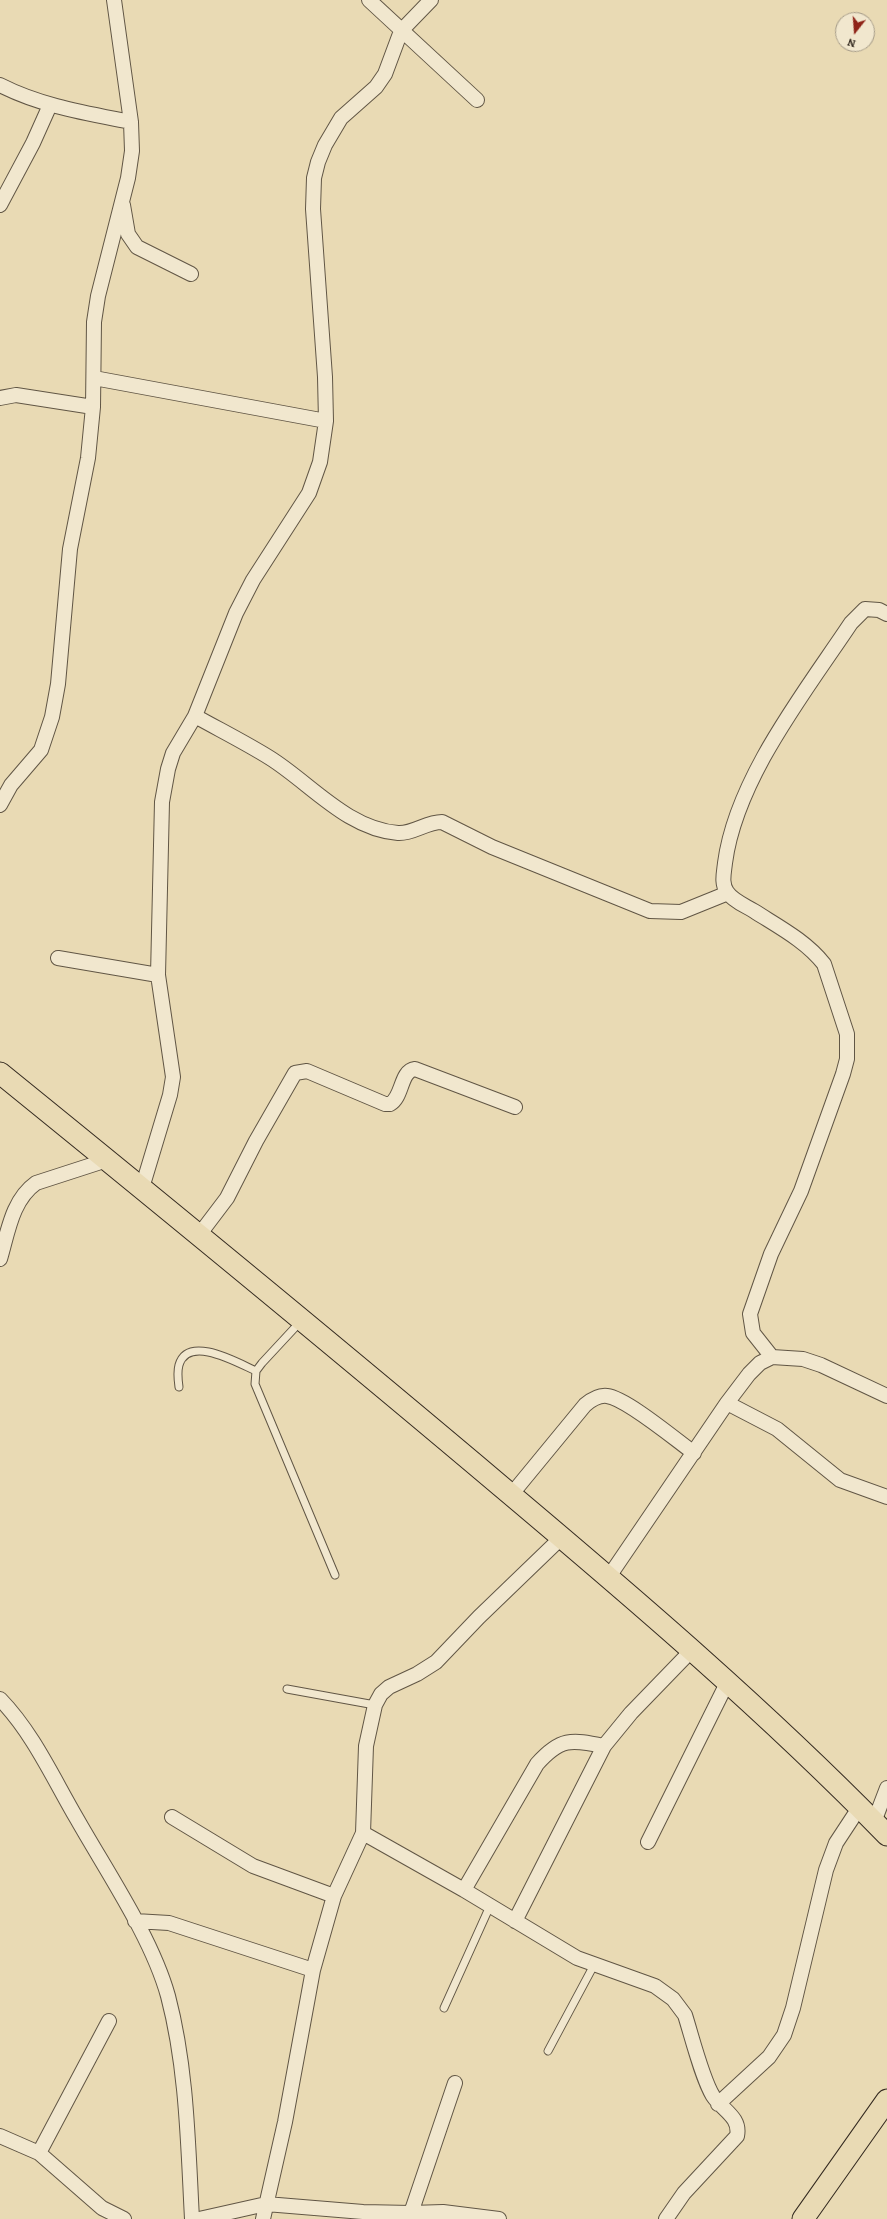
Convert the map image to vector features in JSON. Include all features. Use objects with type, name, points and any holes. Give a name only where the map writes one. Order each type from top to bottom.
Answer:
[{"type":"main road","points":[[0,1074],[302,1318],[562,1538],[727,1683],[873,1821]]},
{"type":"main road","points":[[802,2219],[887,2100]]},
{"type":"street","points":[[0,805],[11,785],[41,750],[52,717],[58,684],[70,549],[88,458],[93,407],[94,322],[98,296],[122,199],[132,151],[131,122],[114,0]]},
{"type":"street","points":[[369,0],[401,31],[478,100]]},
{"type":"street","points":[[142,1188],[170,1095],[173,1077],[158,975],[162,802],[168,769],[173,753],[194,716],[236,613],[253,580],[311,488],[321,455],[326,421],[325,377],[313,209],[314,178],[318,162],[325,145],[341,118],[376,87],[384,74],[401,31],[432,0]]},
{"type":"street","points":[[0,85],[50,105],[131,122]]},
{"type":"street","points":[[0,205],[33,143],[50,105]]},
{"type":"street","points":[[122,199],[128,234],[132,242],[143,251],[191,274]]},
{"type":"street","points":[[94,378],[326,421]]},
{"type":"street","points":[[0,398],[16,395],[93,407]]},
{"type":"street","points":[[772,1357],[753,1333],[750,1314],[771,1254],[801,1191],[843,1074],[847,1059],[847,1034],[824,964],[817,955],[797,938],[728,893],[723,878],[727,845],[750,783],[776,736],[858,614],[870,609],[887,614]]},
{"type":"street","points":[[194,716],[271,758],[346,814],[385,831],[400,833],[434,822],[442,822],[492,847],[650,911],[681,912],[728,893]]},
{"type":"street","points":[[58,958],[158,975]]},
{"type":"street","points":[[199,1235],[227,1198],[256,1141],[295,1073],[307,1071],[385,1104],[390,1104],[397,1098],[407,1073],[415,1068],[515,1107]]},
{"type":"street","points":[[0,1258],[16,1207],[27,1189],[36,1183],[107,1160]]},
{"type":"street","points":[[608,1578],[727,1403],[749,1374],[760,1363],[772,1357],[787,1357],[815,1363],[887,1396]]},
{"type":"street","points":[[511,1495],[585,1405],[598,1397],[607,1396],[627,1404],[694,1453]]},
{"type":"street","points":[[727,1403],[777,1430],[840,1480],[887,1497]]},
{"type":"street","points":[[263,2219],[285,2122],[313,1970],[334,1896],[363,1833],[366,1746],[375,1705],[381,1694],[388,1687],[417,1674],[436,1662],[562,1538]]},
{"type":"street","points":[[515,1921],[604,1746],[632,1713],[691,1651]]},
{"type":"street","points":[[648,1842],[727,1683]]},
{"type":"street","points":[[0,1699],[28,1734],[135,1921],[157,1968],[168,1996],[178,2050],[186,2115],[192,2219]]},
{"type":"street","points":[[464,1890],[537,1764],[548,1752],[556,1745],[567,1741],[580,1741],[604,1746]]},
{"type":"street","points":[[718,2104],[769,2057],[784,2035],[793,2008],[826,1870],[836,1843],[873,1821],[887,1788]]},
{"type":"street","points":[[172,1817],[253,1866],[334,1896]]},
{"type":"street","points":[[363,1833],[464,1890],[571,1955],[594,1965],[637,1978],[655,1986],[681,2007],[710,2091],[718,2104],[732,2116],[737,2123],[737,2136],[684,2193],[666,2219]]},
{"type":"street","points":[[135,1921],[169,1923],[313,1970]]},
{"type":"street","points":[[40,2153],[109,2021]]},
{"type":"street","points":[[410,2216],[455,2083]]},
{"type":"street","points":[[0,2136],[40,2153],[102,2208],[124,2219]]},
{"type":"street","points":[[199,2219],[266,2204],[410,2216],[443,2212],[499,2219]]},
{"type":"lane","points":[[302,1318],[256,1371],[255,1384],[335,1575]]},
{"type":"lane","points":[[179,1387],[179,1365],[187,1354],[194,1351],[214,1353],[256,1371]]},
{"type":"lane","points":[[287,1689],[375,1705]]},
{"type":"lane","points":[[444,2008],[490,1906]]},
{"type":"lane","points":[[548,2051],[594,1965]]}]
